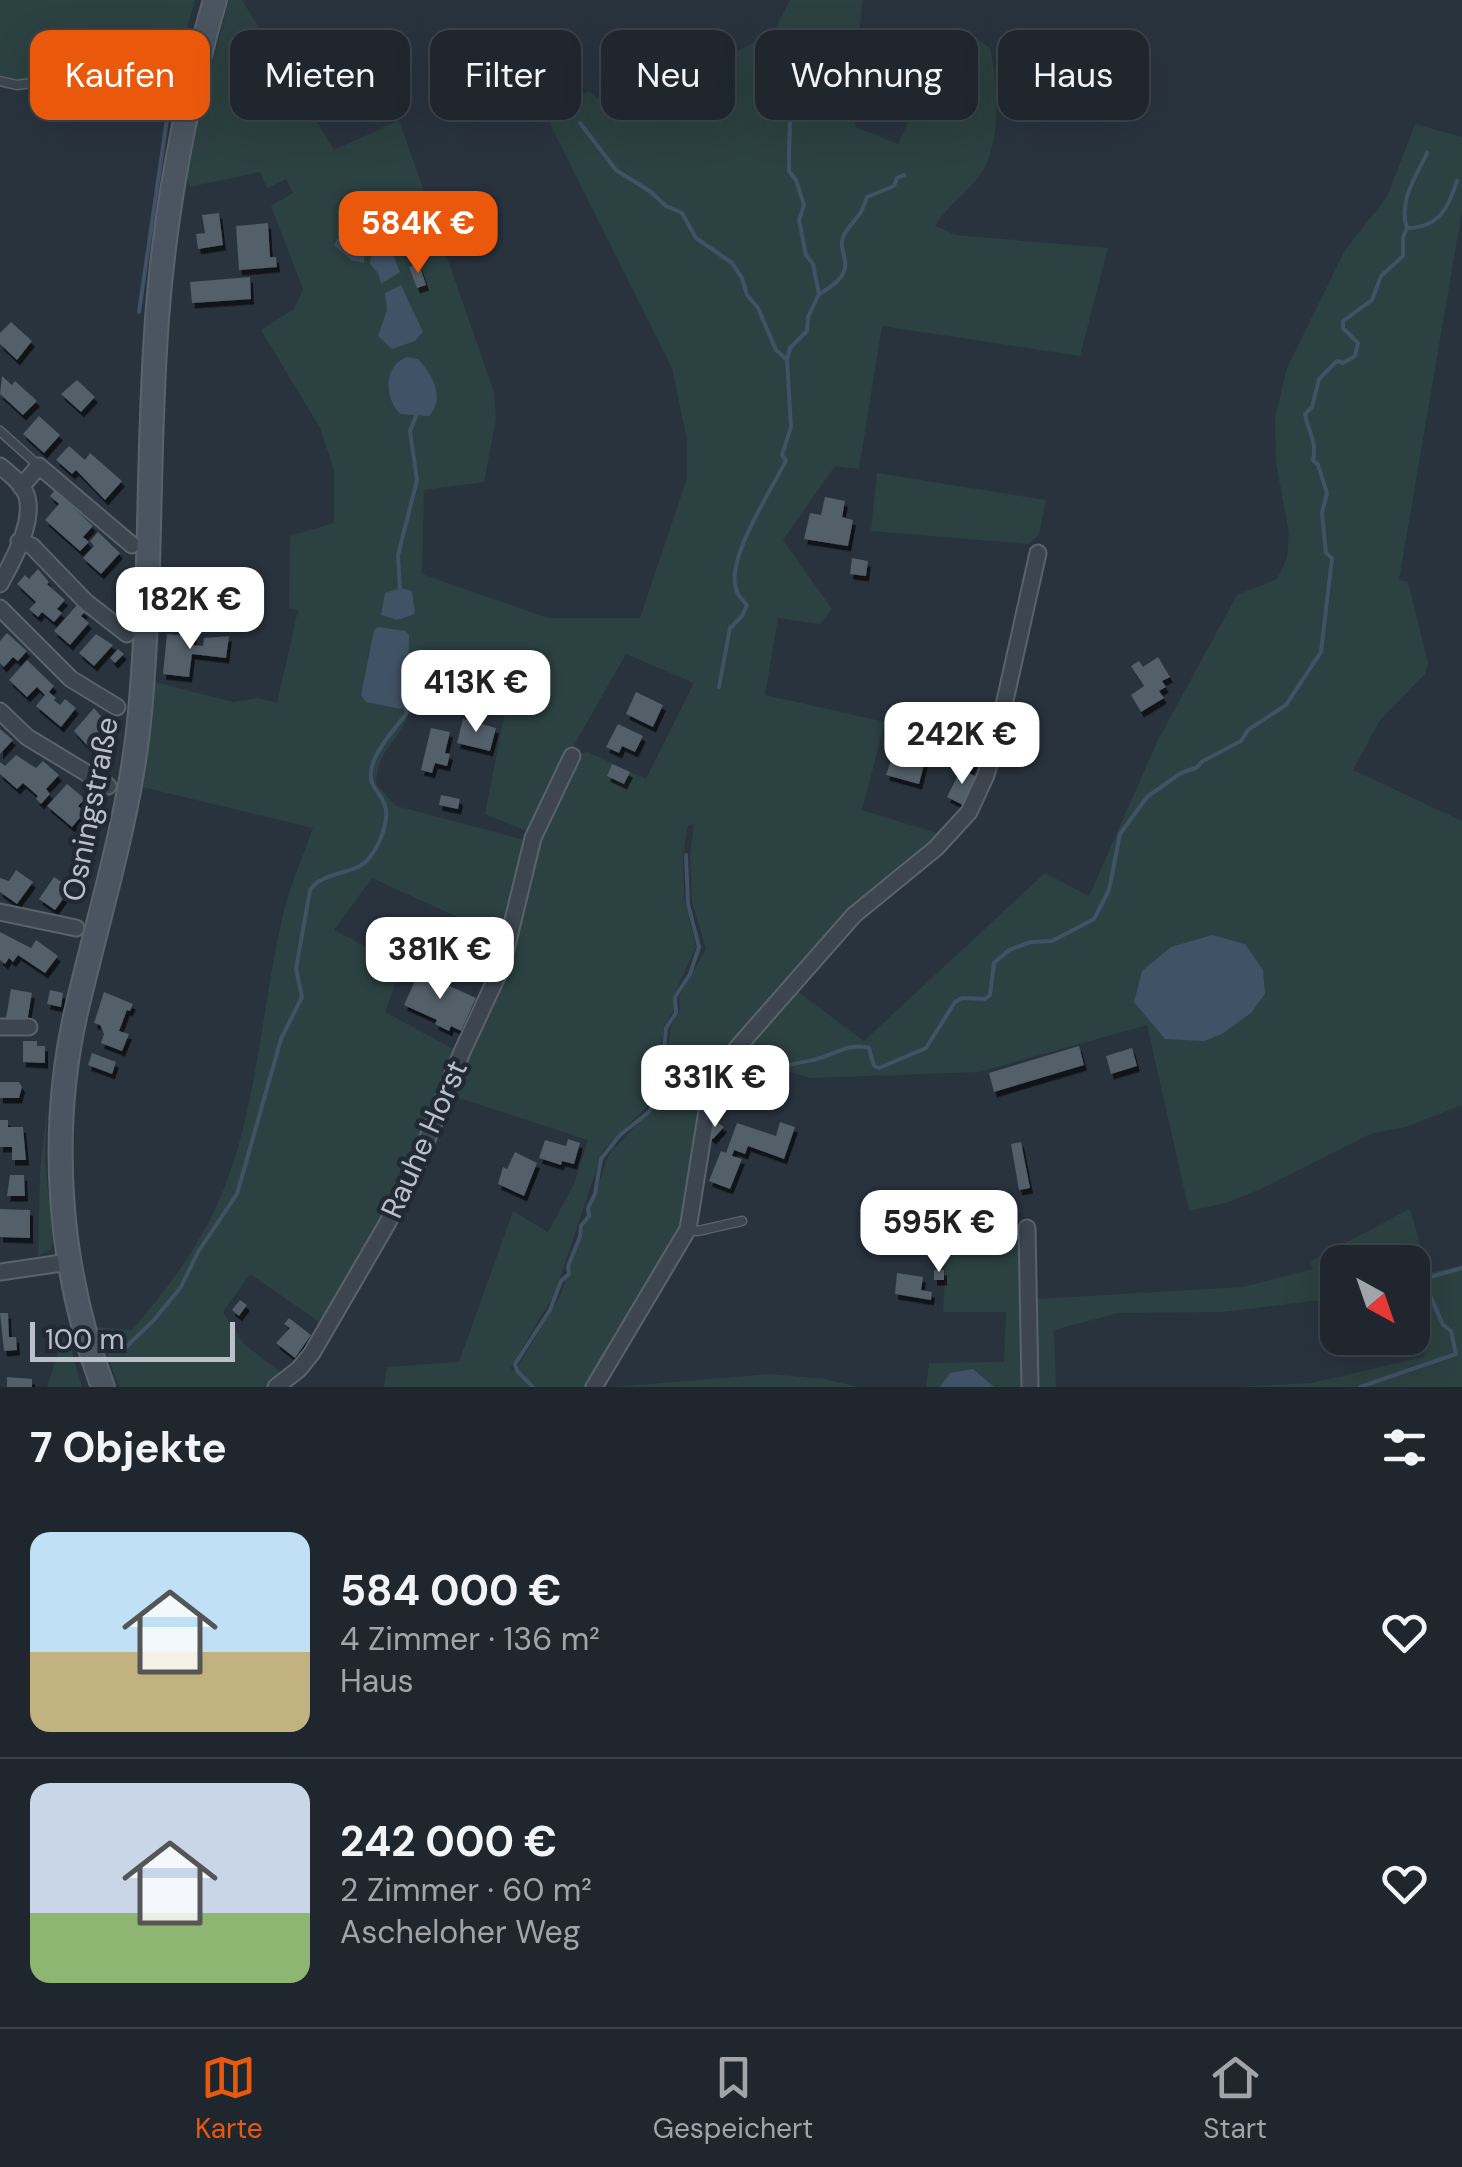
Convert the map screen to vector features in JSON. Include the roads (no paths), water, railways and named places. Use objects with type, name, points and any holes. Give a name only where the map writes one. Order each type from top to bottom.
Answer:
[{"type":"street","name":"Osningstraße","points":[[207,30],[215,0]]},
{"type":"street","name":"Osningstraße","points":[[104,1387],[81,1320],[70,1262],[60,1156],[64,1077],[76,1010],[122,826],[140,716],[157,320],[170,203],[185,120]]},
{"type":"street","points":[[0,466],[22,486],[28,499],[20,541],[0,584]]},
{"type":"street","points":[[22,486],[39,466],[132,544]]},
{"type":"street","points":[[20,541],[32,546],[94,610],[126,634]]},
{"type":"street","points":[[594,1387],[688,1229],[708,1104],[738,1048],[854,916],[936,848],[969,812],[986,775],[998,732],[1038,553]]},
{"type":"street","points":[[0,608],[72,678],[117,707]]},
{"type":"street","points":[[0,711],[27,736],[108,786]]},
{"type":"street","name":"Rauhe Horst","points":[[276,1387],[299,1370],[312,1353],[416,1167],[502,966],[532,838],[572,756]]},
{"type":"street","points":[[0,912],[76,928]]},
{"type":"street","points":[[0,1028],[29,1027]]},
{"type":"street","points":[[1027,1228],[1030,1387]]},
{"type":"street","points":[[0,1272],[70,1262]]},
{"type":"lane","points":[[0,81],[30,83]]},
{"type":"lane","points":[[0,432],[39,466]]},
{"type":"lane","points":[[688,1229],[742,1221]]},
{"type":"water","points":[[338,238],[365,248],[364,263],[351,260],[334,245]]},
{"type":"water","points":[[380,242],[392,252],[400,272],[381,284],[370,264],[372,247]]},
{"type":"water","points":[[401,285],[423,332],[415,341],[392,349],[378,336],[387,310],[385,293]]},
{"type":"water","points":[[408,357],[418,359],[435,386],[436,402],[429,416],[400,414],[391,399],[390,374]]},
{"type":"water","points":[[400,588],[412,591],[415,614],[397,620],[381,615],[385,593]]},
{"type":"water","points":[[378,627],[406,631],[409,635],[408,703],[401,709],[366,702],[361,695],[374,630]]},
{"type":"water","points":[[1212,935],[1245,944],[1263,970],[1265,994],[1251,1013],[1222,1034],[1204,1041],[1165,1039],[1134,1002],[1142,971],[1171,947]]},
{"type":"water","points":[[973,1369],[994,1387],[940,1387],[950,1373]]},
{"type":"waterway","points":[[139,312],[167,120]]},
{"type":"waterway","points":[[719,687],[730,628],[747,605],[737,592],[737,562],[751,525],[786,460],[782,455],[791,427],[787,360],[790,348],[807,331],[808,317],[819,294],[799,220],[804,205],[789,171],[791,120]]},
{"type":"waterway","points":[[580,123],[616,170],[682,213],[696,238],[732,263],[776,350],[787,360]]},
{"type":"waterway","points":[[756,1076],[854,1047],[869,1048],[874,1066],[879,1068],[926,1048],[955,1002],[990,995],[994,963],[1009,950],[1031,942],[1052,941],[1094,919],[1109,890],[1120,834],[1147,797],[1181,773],[1241,741],[1248,730],[1286,705],[1321,652],[1332,558],[1326,553],[1322,513],[1327,493],[1313,460],[1313,442],[1305,414],[1312,407],[1319,379],[1337,361],[1343,363],[1355,356],[1358,343],[1343,328],[1343,321],[1372,300],[1381,276],[1403,256],[1406,199],[1427,153]]},
{"type":"waterway","points":[[819,294],[845,268],[842,241],[867,197],[894,186],[897,178],[904,175]]},
{"type":"waterway","points":[[1409,228],[1436,219],[1457,181]]},
{"type":"waterway","points":[[400,591],[398,555],[417,480],[410,431],[416,416]]},
{"type":"waterway","points":[[126,1347],[181,1287],[198,1252],[237,1194],[281,1039],[302,997],[296,969],[310,890],[316,883],[364,863],[377,846],[386,812],[372,782],[372,765],[407,713],[404,705]]},
{"type":"waterway","points":[[533,1387],[515,1364],[550,1310],[561,1281],[569,1274],[581,1226],[589,1216],[601,1159],[620,1135],[649,1112],[661,1087],[666,1028],[676,1013],[675,997],[690,974],[699,947],[688,904],[686,855]]},
{"type":"waterway","points":[[659,1092],[701,1106]]},
{"type":"waterway","points":[[1360,1387],[1456,1354],[1451,1331],[1443,1325],[1423,1279],[1462,1268]]}]
